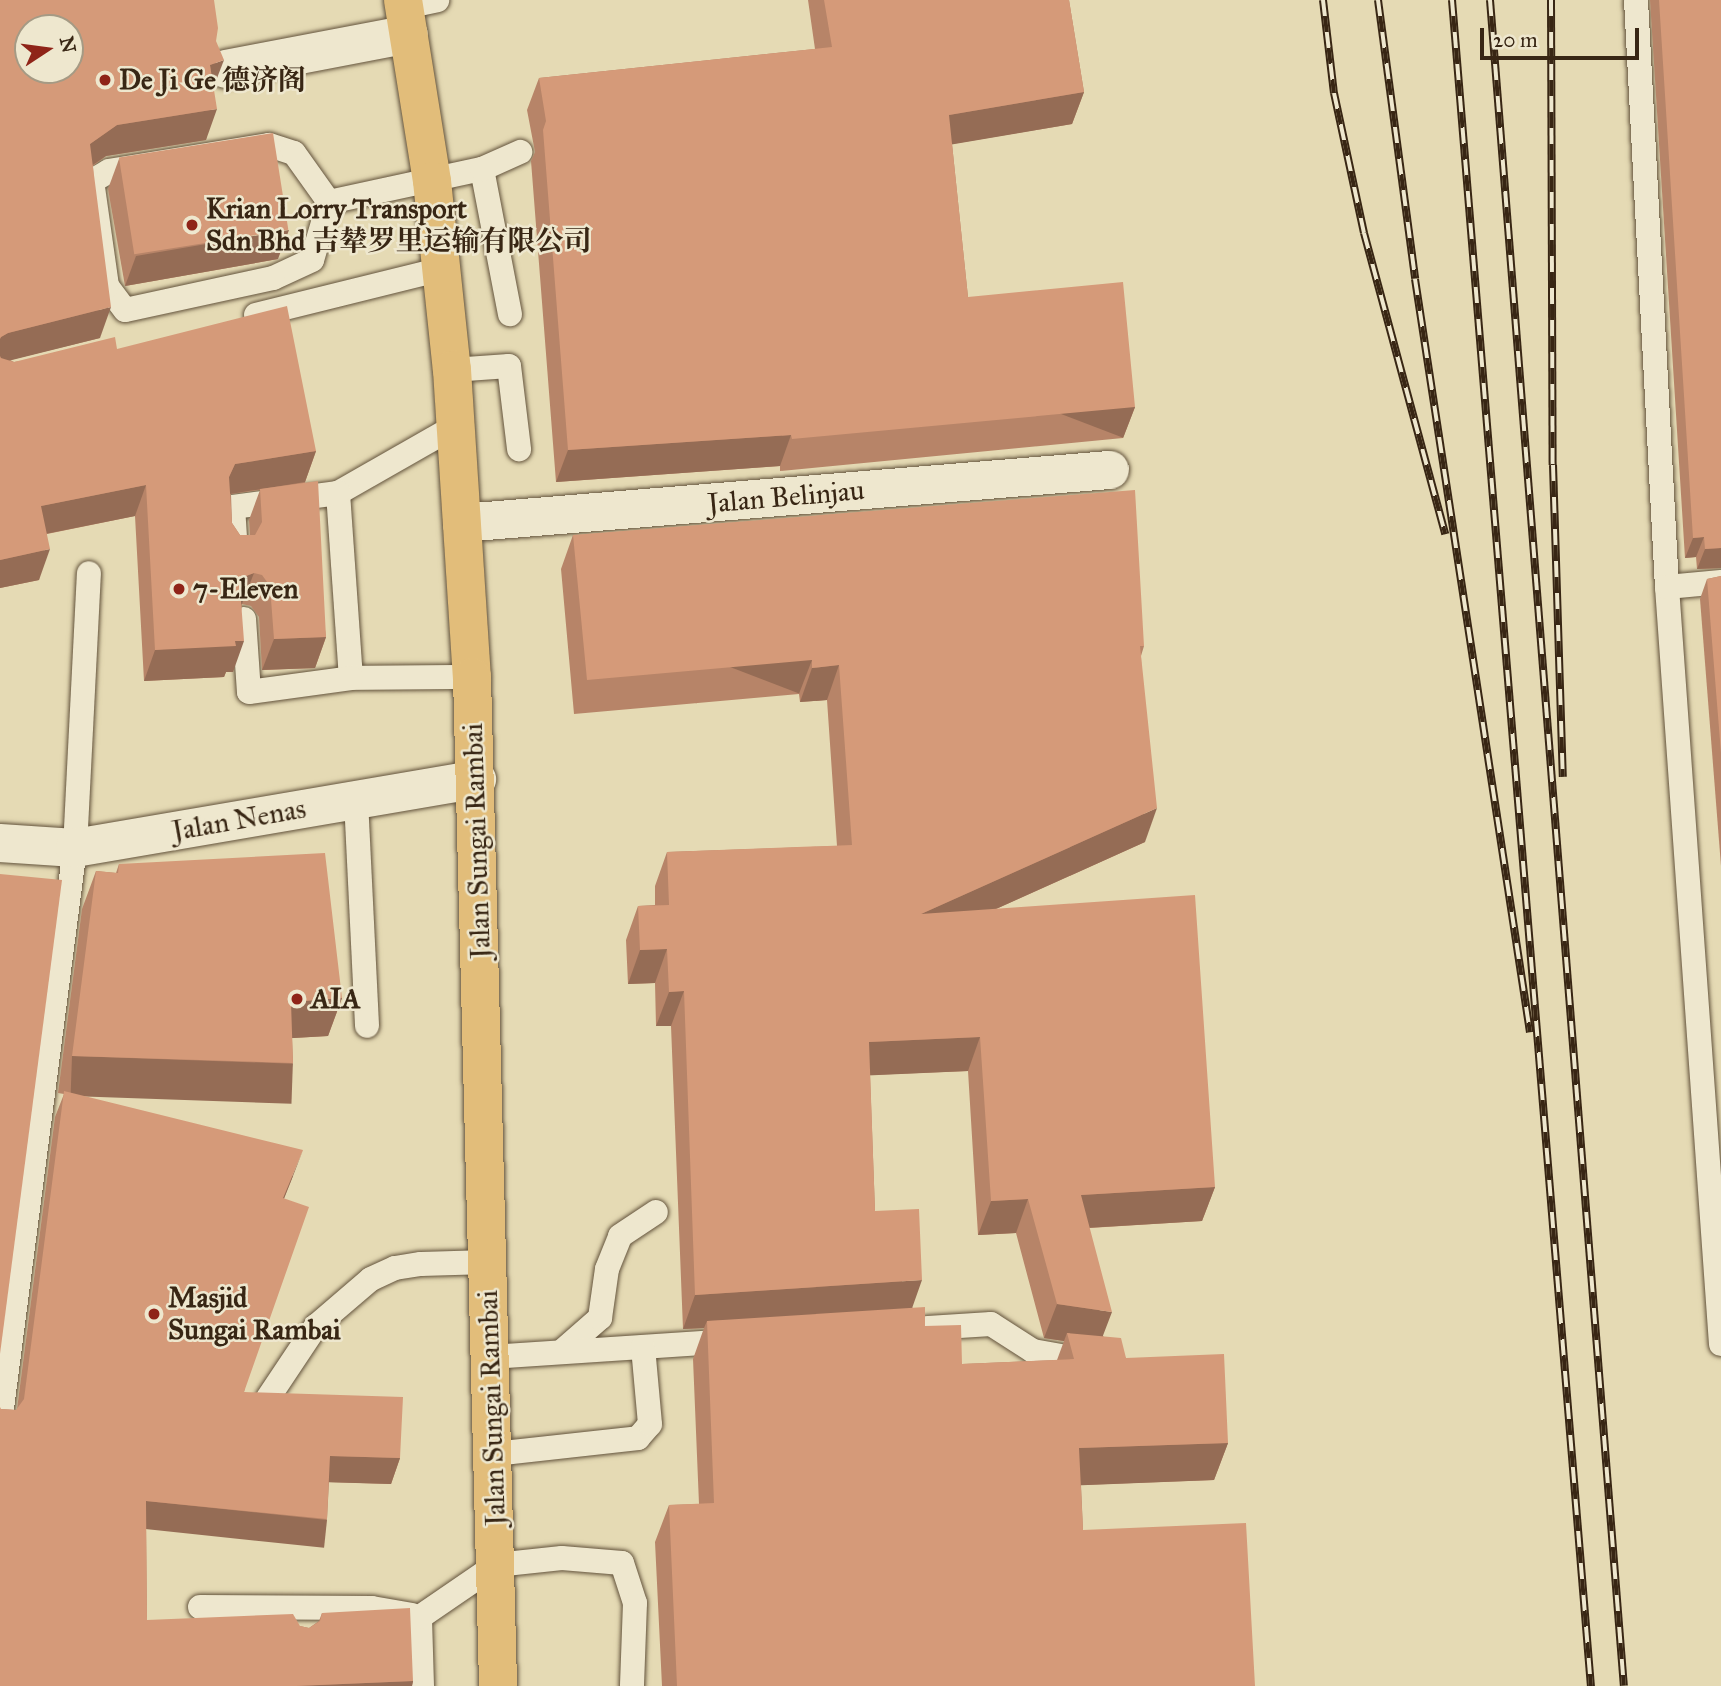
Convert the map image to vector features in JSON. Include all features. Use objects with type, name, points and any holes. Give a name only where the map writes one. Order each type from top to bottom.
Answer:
[{"type":"main road","name":"Jalan Sungai Rambai","points":[[414,10],[457,425],[472,677],[477,779],[498,1686]]},
{"type":"street","points":[[226,69],[414,10]]},
{"type":"street","name":"Jalan Belinjau","points":[[462,523],[1110,470]]},
{"type":"street","name":"Jalan Nenas","points":[[0,843],[75,848],[477,779]]},
{"type":"lane","points":[[1636,0],[1667,587],[1721,1344]]},
{"type":"lane","points":[[269,145],[295,153],[328,202],[312,260],[273,278],[125,310],[107,286],[92,181],[109,171],[269,145]]},
{"type":"lane","points":[[328,202],[482,169],[520,152]]},
{"type":"lane","points":[[482,169],[510,314]]},
{"type":"lane","points":[[237,319],[442,269]]},
{"type":"lane","points":[[452,370],[509,366],[519,449]]},
{"type":"lane","points":[[236,553],[233,507],[338,493],[457,425]]},
{"type":"lane","points":[[338,493],[351,678]]},
{"type":"lane","points":[[0,1423],[75,848],[89,573]]},
{"type":"lane","points":[[1667,587],[1721,582]]},
{"type":"lane","points":[[244,620],[249,692],[351,678],[472,677]]},
{"type":"lane","points":[[356,800],[366,1026]]},
{"type":"lane","points":[[561,1352],[600,1318],[607,1269],[620,1236],[656,1212]]},
{"type":"lane","points":[[268,1398],[316,1325],[371,1279],[395,1268],[421,1264],[488,1262]]},
{"type":"lane","points":[[907,1330],[991,1324],[1033,1351],[1110,1361]]},
{"type":"lane","points":[[491,1357],[754,1340]]},
{"type":"lane","points":[[494,1454],[638,1438],[650,1424],[643,1347]]},
{"type":"lane","points":[[200,1608],[297,1620],[372,1608],[419,1617],[496,1565],[562,1558],[622,1563],[635,1603],[632,1686]]},
{"type":"lane","points":[[419,1617],[422,1686]]},
{"type":"building","points":[[0,0],[214,0],[218,28],[216,41],[224,60],[210,65],[217,109],[117,125],[90,144],[111,307],[0,339]]},
{"type":"building","points":[[824,0],[1069,0],[1084,92],[949,115],[968,297],[1123,282],[1135,407],[792,439],[791,435],[568,450],[543,130],[546,121],[539,78],[832,47]]},
{"type":"building","points":[[1659,0],[1721,0],[1721,548],[1705,549],[1704,537],[1693,538]]},
{"type":"building","name":"Krian Lorry Transport Sdn Bhd 吉辇罗里运输有限公司","points":[[273,133],[288,230],[134,254],[119,157]]},
{"type":"building","points":[[287,306],[316,451],[235,464],[229,477],[232,523],[240,535],[255,535],[262,522],[260,489],[318,481],[326,637],[274,639],[270,586],[262,575],[254,573],[246,576],[240,588],[244,641],[235,641],[236,646],[155,650],[146,485],[41,506],[50,549],[0,560],[0,356],[14,362],[115,337],[117,349]]},
{"type":"building","points":[[1135,490],[1144,646],[1140,646],[1157,808],[921,914],[1195,895],[1215,1187],[1081,1195],[1112,1312],[1057,1304],[1028,1199],[991,1201],[980,1037],[869,1042],[875,1211],[919,1209],[922,1280],[695,1295],[684,991],[669,992],[667,949],[640,950],[638,906],[669,905],[667,852],[852,845],[839,665],[812,668],[812,660],[587,680],[573,535]]},
{"type":"building","points":[[1721,576],[1721,753],[1707,579]]},
{"type":"building","points":[[325,853],[342,998],[291,1002],[293,1063],[72,1056],[96,871],[118,873],[119,864]]},
{"type":"building","points":[[0,874],[62,880],[0,1354]]},
{"type":"building","points":[[64,1091],[303,1150],[283,1198],[309,1207],[244,1392],[403,1397],[400,1458],[330,1456],[327,1519],[146,1501],[147,1620],[293,1614],[300,1626],[309,1628],[320,1621],[322,1613],[410,1608],[413,1681],[296,1686],[0,1686],[0,1407],[16,1410],[24,1399]]},
{"type":"building","points":[[925,1307],[925,1326],[961,1325],[962,1364],[1074,1359],[1067,1333],[1121,1338],[1126,1358],[1224,1354],[1228,1443],[1079,1448],[1083,1530],[1246,1523],[1255,1686],[677,1686],[669,1505],[714,1503],[707,1321]]},
{"type":"railway","points":[[1323,0],[1334,93],[1364,233],[1445,534]]},
{"type":"railway","points":[[1378,0],[1415,279],[1530,1032]]},
{"type":"railway","points":[[1452,0],[1591,1686]]},
{"type":"railway","points":[[1490,0],[1624,1686]]},
{"type":"railway","points":[[1551,0],[1553,465],[1563,777]]},
{"type":"place","name":"De Ji Ge 德济阁","points":[[105,80]]},
{"type":"place","name":"Krian Lorry Transport Sdn Bhd 吉辇罗里运输有限公司","points":[[192,225]]},
{"type":"place","name":"7-Eleven","points":[[179,589]]},
{"type":"place","name":"AIA","points":[[297,999]]},
{"type":"place","name":"Masjid Sungai Rambai","points":[[154,1314]]}]
